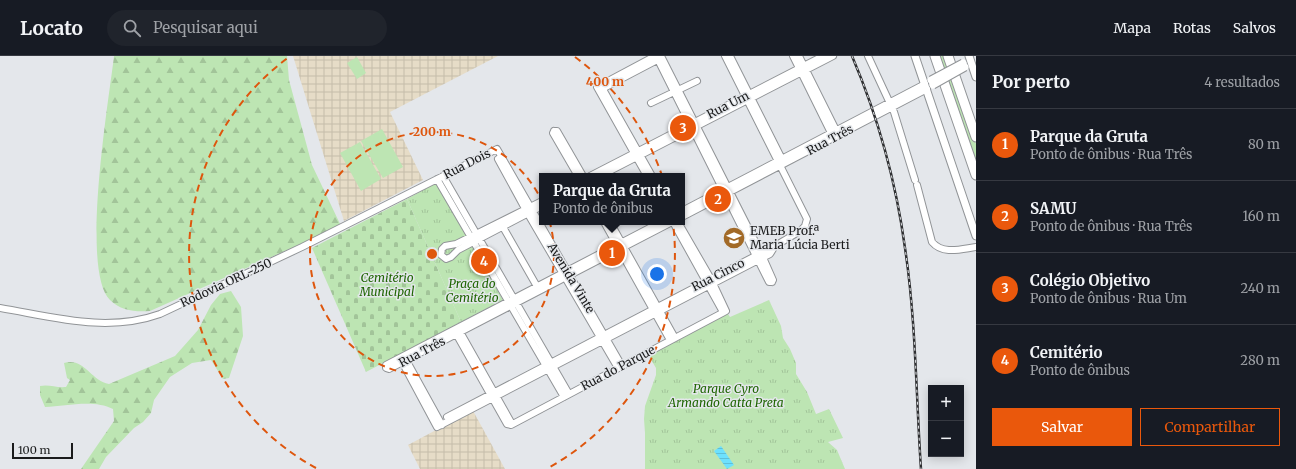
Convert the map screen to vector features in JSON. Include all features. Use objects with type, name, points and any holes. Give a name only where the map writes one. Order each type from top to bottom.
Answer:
[{"type":"highway","points":[[935,56],[976,174]]},
{"type":"highway","points":[[948,56],[976,137]]},
{"type":"main road","points":[[915,56],[929,84],[976,236]]},
{"type":"main road","points":[[970,61],[976,77]]},
{"type":"main road","name":"Rua Três","points":[[929,84],[970,61]]},
{"type":"street","points":[[725,56],[748,97],[781,163]]},
{"type":"street","points":[[730,56],[748,97]]},
{"type":"street","points":[[793,56],[802,69],[835,135]]},
{"type":"street","points":[[799,56],[802,69]]},
{"type":"street","name":"Rua Um","points":[[596,173],[693,126],[802,69],[823,56]]},
{"type":"street","name":"Rua Um","points":[[802,69],[833,56]]},
{"type":"street","points":[[868,56],[891,105],[916,182],[932,242],[938,248],[946,250],[976,247]]},
{"type":"street","points":[[646,173],[637,154],[600,88],[660,57],[759,257]]},
{"type":"street","points":[[651,103],[697,80]]},
{"type":"street","name":"Rua Três","points":[[685,210],[781,163],[929,84]]},
{"type":"street","points":[[576,173],[553,133],[554,131],[557,131],[581,173]]},
{"type":"street","name":"Rua Dois","points":[[440,177],[495,150]]},
{"type":"street","name":"Avenida Vinte","points":[[495,150],[620,367]]},
{"type":"street","points":[[637,154],[650,173]]},
{"type":"street","name":"Rua Um","points":[[605,173],[637,154]]},
{"type":"street","name":"Rua Cinco","points":[[438,424],[710,282],[759,257],[770,254],[775,246],[800,231],[805,226],[806,219],[781,163]]},
{"type":"street","points":[[440,177],[566,396]]},
{"type":"street","name":"Rodovia ORL-250","points":[[0,308],[93,324],[115,324],[145,320],[302,247],[440,177]]},
{"type":"street","name":"Rua Três","points":[[685,215],[726,191]]},
{"type":"street","points":[[539,203],[529,210],[503,227],[475,238],[452,246],[443,247],[441,255],[446,259],[450,258],[455,252],[475,238],[529,210],[539,207]]},
{"type":"street","points":[[606,225],[621,246]]},
{"type":"street","points":[[611,225],[621,246],[673,339]]},
{"type":"street","name":"Rua Três","points":[[621,246],[656,225]]},
{"type":"street","name":"Rua Três","points":[[438,424],[403,359],[538,288],[666,225]]},
{"type":"street","points":[[674,225],[686,241],[710,282]]},
{"type":"street","points":[[679,225],[686,241]]},
{"type":"street","points":[[503,227],[538,288]]},
{"type":"street","name":"Rua do Parque","points":[[493,396],[511,424],[566,396],[725,311],[710,282]]},
{"type":"street","points":[[457,331],[493,396]]},
{"type":"shaded area","points":[[293,56],[498,56],[390,112],[423,180],[344,221]]},
{"type":"shaded area","points":[[472,409],[505,469],[420,469],[408,445],[436,430],[436,427]]},
{"type":"green space","points":[[114,56],[287,56],[289,80],[312,165],[341,226],[150,311],[128,310],[114,304],[110,300],[101,283],[97,256],[97,222],[99,184]]},
{"type":"green space","points":[[938,56],[946,56],[976,144],[976,168]]},
{"type":"green space","points":[[357,57],[366,73],[357,79],[347,63]]},
{"type":"green space","points":[[382,129],[403,167],[383,178],[361,141]]},
{"type":"green space","points":[[360,142],[381,179],[361,191],[340,153]]},
{"type":"green space","name":"Praça do Cemitério","points":[[436,183],[503,300],[461,322],[407,199]]},
{"type":"green space","name":"Cemitério Municipal","points":[[407,199],[461,322],[366,372],[312,248]]},
{"type":"green space","points":[[231,291],[241,307],[243,336],[229,378],[223,379],[211,360],[192,363],[170,377],[154,400],[151,413],[106,457],[99,469],[81,469],[114,421],[113,409],[97,404],[45,407],[40,395],[40,386],[46,385],[66,387],[70,380],[67,378],[64,363],[77,363],[97,379],[109,384],[175,356],[198,330],[211,305],[220,294]]},
{"type":"green space","name":"Parque Cyro Armando Catta Preta","points":[[769,300],[781,326],[783,338],[796,363],[796,374],[807,392],[816,414],[829,409],[843,438],[828,442],[837,450],[845,469],[645,469],[645,406],[656,375],[656,368],[647,353],[726,311],[730,317]]},
{"type":"water","points":[[721,446],[734,465],[727,469],[714,451]]},
{"type":"railway","points":[[852,56],[878,126],[897,199],[909,275],[921,469]]},
{"type":"place","name":"Colégio Objetivo","points":[[683,128]]},
{"type":"place","name":"SAMU","points":[[718,199]]},
{"type":"place","name":"EMEB Prof.ª Maria Lúcia Berti","points":[[734,238]]},
{"type":"place","name":"Parque da Gruta","points":[[612,253]]},
{"type":"place","name":"Cemitério","points":[[484,261]]}]
